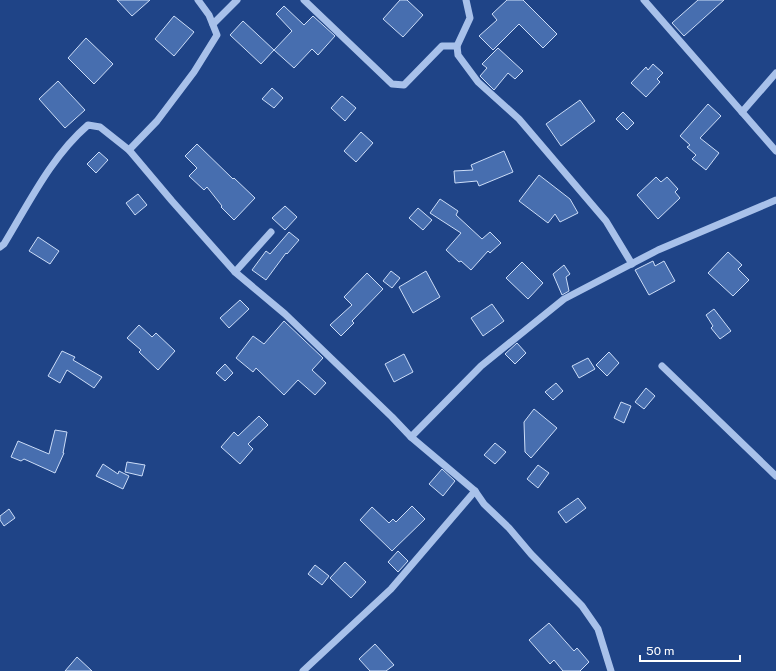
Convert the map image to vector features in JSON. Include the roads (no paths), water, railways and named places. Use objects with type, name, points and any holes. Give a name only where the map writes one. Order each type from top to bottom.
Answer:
[{"type":"street","points":[[129,150],[156,121],[194,72],[217,35],[209,15],[198,0]]},
{"type":"street","points":[[213,24],[237,0]]},
{"type":"street","points":[[304,0],[392,84],[404,85],[442,46],[457,46]]},
{"type":"street","points":[[466,0],[470,18],[457,46],[458,55],[478,82],[518,119],[606,221],[632,264]]},
{"type":"street","points":[[644,0],[776,151]]},
{"type":"street","points":[[742,112],[776,73]]},
{"type":"street","points":[[0,247],[4,244],[44,177],[60,154],[76,135],[88,125],[100,127],[129,150],[235,272],[285,314],[392,416],[411,437],[475,491],[484,504],[582,606],[598,629],[611,671]]},
{"type":"street","points":[[411,437],[481,366],[564,299],[658,250],[776,200]]},
{"type":"street","points":[[235,272],[271,232]]},
{"type":"street","points":[[662,366],[776,476]]},
{"type":"street","points":[[303,671],[391,590],[475,491]]}]
